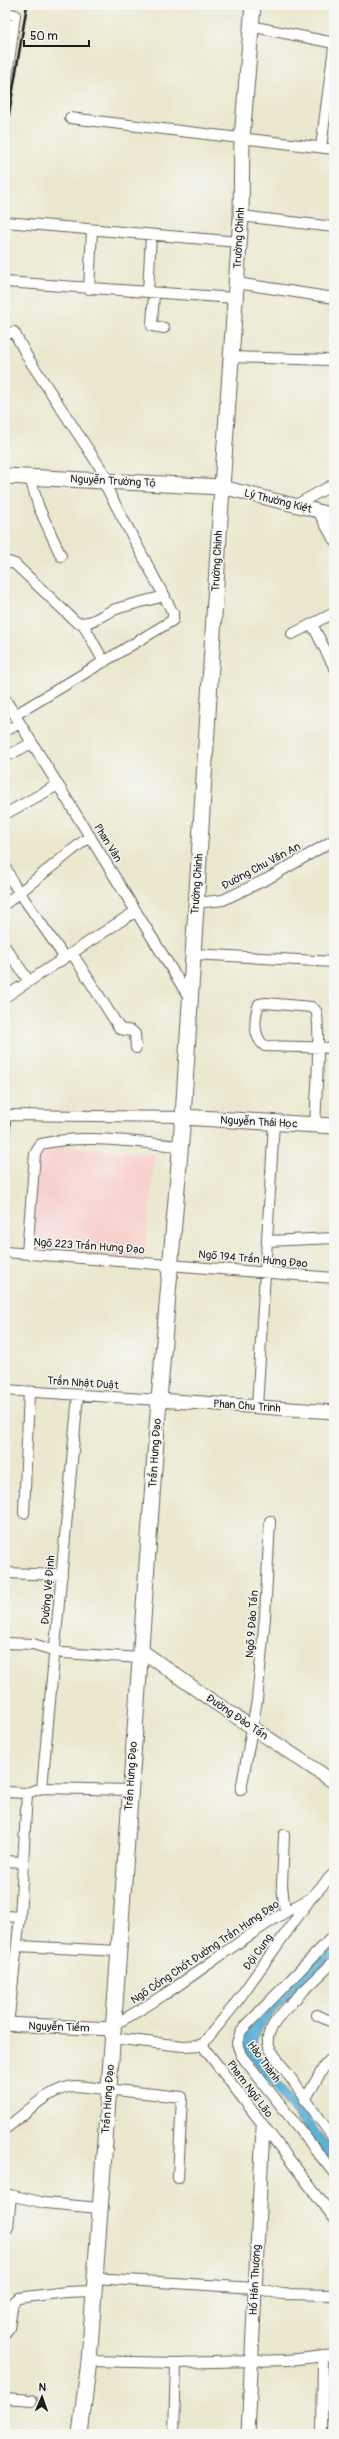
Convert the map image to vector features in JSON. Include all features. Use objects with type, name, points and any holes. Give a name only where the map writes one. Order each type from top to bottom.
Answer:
[{"type":"main road","name":"Trường Chinh","points":[[183,1117],[222,487],[241,216],[242,138],[250,26],[253,5]]},
{"type":"main road","name":"Nguyễn Trường Tộ","points":[[5,476],[222,487]]},
{"type":"main road","name":"Nguyễn Thái Học","points":[[183,1117],[334,1126]]},
{"type":"main road","name":"Trần Hưng Đạo","points":[[80,2434],[89,2361],[93,2285],[159,1400],[183,1117]]},
{"type":"street","points":[[5,13],[16,10],[5,93]]},
{"type":"street","points":[[250,26],[334,43]]},
{"type":"street","points":[[321,148],[334,47]]},
{"type":"street","points":[[70,118],[334,149]]},
{"type":"street","points":[[241,216],[334,227]]},
{"type":"street","points":[[5,222],[239,242]]},
{"type":"street","points":[[89,288],[92,230]]},
{"type":"street","points":[[151,235],[152,326],[164,328]]},
{"type":"street","points":[[5,282],[235,298]]},
{"type":"street","points":[[236,283],[334,298]]},
{"type":"street","points":[[5,334],[14,332],[106,481],[173,612],[173,620],[104,662],[17,719],[5,731]]},
{"type":"street","points":[[231,357],[330,360]]},
{"type":"street","points":[[30,478],[39,508],[61,556]]},
{"type":"street","points":[[296,505],[334,484]]},
{"type":"street","name":"Lý Thường Kiệt","points":[[222,487],[334,515]]},
{"type":"street","points":[[318,511],[334,540]]},
{"type":"street","points":[[5,561],[15,564],[76,622],[83,624],[115,609],[165,596]]},
{"type":"street","points":[[292,634],[334,613]]},
{"type":"street","points":[[83,624],[104,662]]},
{"type":"street","points":[[312,624],[334,667]]},
{"type":"street","name":"Phan Vân","points":[[6,703],[190,999]]},
{"type":"street","points":[[5,757],[32,743]]},
{"type":"street","points":[[5,814],[58,785]]},
{"type":"street","points":[[5,904],[90,836]]},
{"type":"street","name":"Đường Chu Văn An","points":[[196,903],[223,900],[269,878],[333,843]]},
{"type":"street","points":[[5,866],[20,892],[120,1029],[132,1031],[135,1034],[136,1048]]},
{"type":"street","points":[[5,997],[136,912]]},
{"type":"street","points":[[5,947],[29,981]]},
{"type":"street","points":[[193,954],[334,962]]},
{"type":"street","points":[[315,1125],[316,1048],[317,1017],[314,1008],[266,1003],[259,1004],[256,1010],[256,1028],[260,1042],[265,1046],[316,1048],[334,1048]]},
{"type":"street","points":[[5,1136],[5,1116],[183,1117]]},
{"type":"street","points":[[257,1407],[274,1123]]},
{"type":"street","points":[[27,1254],[35,1154],[41,1144],[64,1140],[94,1140],[181,1146]]},
{"type":"street","points":[[267,1241],[334,1238]]},
{"type":"street","name":"Ngõ 223 Trần Hưng Đạo","points":[[5,1252],[171,1265]]},
{"type":"street","name":"Ngõ 194 Trần Hưng Đạo","points":[[171,1265],[334,1278]]},
{"type":"street","name":"Trần Nhật Duật","points":[[5,1390],[159,1400]]},
{"type":"street","points":[[24,1513],[29,1392]]},
{"type":"street","name":"Đường Vệ Định","points":[[42,1788],[78,1395]]},
{"type":"street","name":"Phan Chu Trinh","points":[[159,1400],[334,1412]]},
{"type":"street","name":"Ngõ 9 Đào Tấn","points":[[241,1790],[253,1728],[264,1633],[270,1520]]},
{"type":"street","points":[[5,1573],[62,1575]]},
{"type":"street","points":[[5,1643],[33,1644],[55,1649],[63,1653],[140,1654]]},
{"type":"street","name":"Đường Đào Tấn","points":[[140,1654],[334,1782]]},
{"type":"street","points":[[5,1792],[27,1793],[42,1788],[130,1790]]},
{"type":"street","points":[[6,2024],[20,1917],[27,1793]]},
{"type":"street","points":[[284,1835],[282,1885],[284,1912]]},
{"type":"street","points":[[5,1861],[23,1862]]},
{"type":"street","name":"Đội Cung","points":[[202,2046],[233,2007],[311,1898],[334,1873]]},
{"type":"street","name":"Ngõ Cổng Chốt Đường Trần Hưng Đạo","points":[[112,2031],[284,1912],[311,1898]]},
{"type":"street","points":[[5,1916],[20,1917]]},
{"type":"street","name":"Hào Thành","points":[[334,1935],[241,2030],[237,2043],[241,2056],[334,2173]]},
{"type":"street","points":[[17,1946],[119,1951]]},
{"type":"street","points":[[334,1961],[284,2012],[268,2035],[270,2049],[334,2139]]},
{"type":"street","points":[[317,2015],[334,2023]]},
{"type":"street","name":"Nguyễn Tiềm","points":[[6,2024],[112,2031]]},
{"type":"street","points":[[112,2031],[183,2046],[202,2046]]},
{"type":"street","name":"Phạm Ngũ Lão","points":[[202,2046],[334,2218]]},
{"type":"street","points":[[305,2100],[325,2065],[334,2056]]},
{"type":"street","points":[[5,2129],[42,2101],[67,2087],[77,2086],[182,2097],[178,2178]]},
{"type":"street","name":"Hồ Hán Thương","points":[[248,2434],[263,2126]]},
{"type":"street","points":[[5,2232],[8,2227],[8,2195],[45,2203],[99,2208]]},
{"type":"street","points":[[5,2333],[9,2328],[13,2302],[18,2298],[66,2292],[93,2285],[255,2288],[282,2294],[334,2295]]},
{"type":"street","points":[[89,2361],[176,2363],[252,2359],[288,2360],[334,2355]]},
{"type":"street","points":[[322,2434],[323,2356]]},
{"type":"street","points":[[174,2434],[176,2363]]},
{"type":"street","points":[[5,2398],[32,2400]]},
{"type":"shaded area","points":[[49,1146],[155,1154],[144,1260],[31,1251],[37,1155],[43,1147]]},
{"type":"water","points":[[334,1938],[334,1954],[291,1995],[269,2019],[261,2030],[256,2043],[260,2056],[334,2151],[334,2169],[241,2046],[244,2031]]},
{"type":"railway","points":[[5,138],[27,5]]}]
